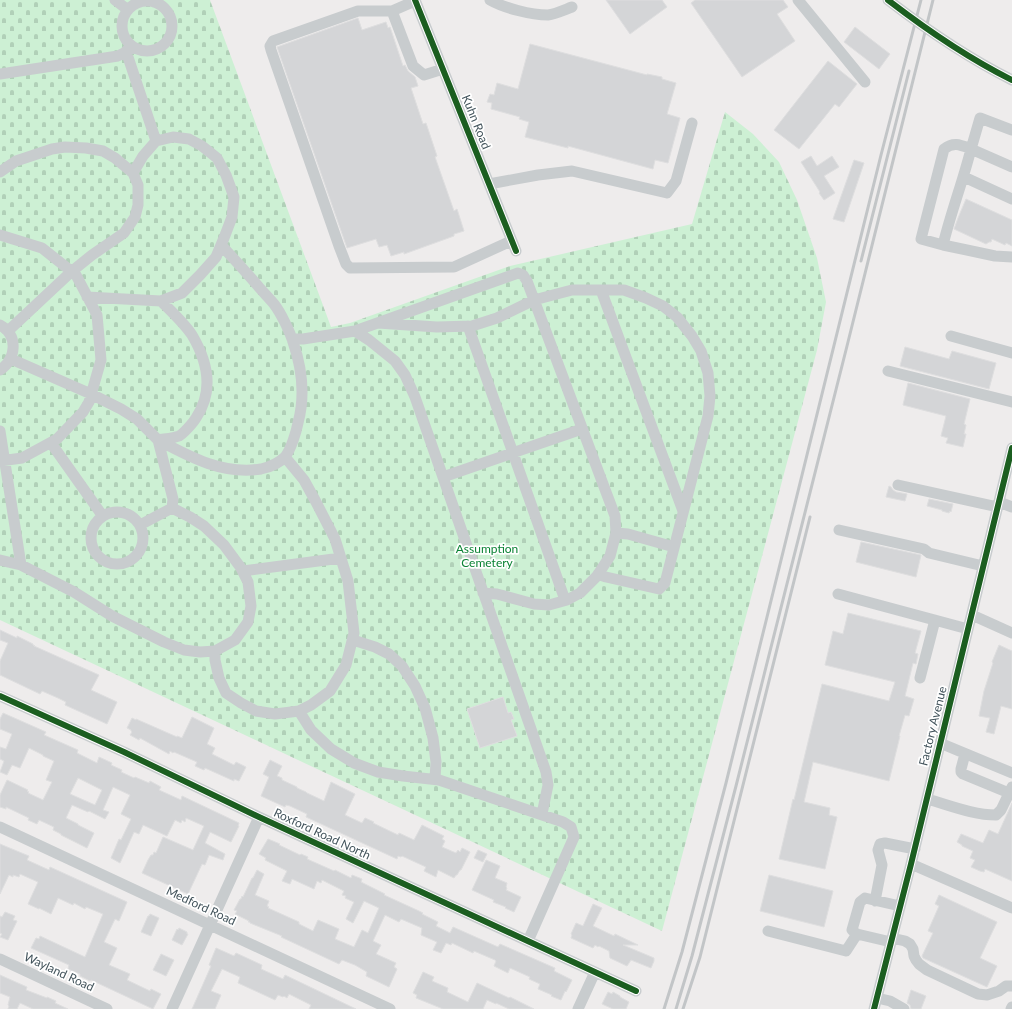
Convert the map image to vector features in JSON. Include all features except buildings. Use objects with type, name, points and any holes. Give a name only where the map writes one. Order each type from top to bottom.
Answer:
[{"type":"street","points":[[115,0],[128,10]]},
{"type":"street","points":[[415,0],[392,11],[358,11],[273,41],[270,46],[346,264],[350,268],[454,267],[512,241]]},
{"type":"street","name":"Kuhn Road","points":[[415,0],[516,251]]},
{"type":"street","points":[[490,0],[506,7],[524,12],[549,15],[572,8]]},
{"type":"street","points":[[798,0],[865,82]]},
{"type":"street","points":[[888,0],[938,37],[1012,80]]},
{"type":"street","points":[[0,74],[118,56],[130,50],[148,52],[162,47],[167,42],[173,28],[169,13],[158,2],[150,1],[134,5],[128,10],[122,26],[123,34],[130,50],[156,141]]},
{"type":"street","points":[[392,11],[413,66],[424,75],[443,69]]},
{"type":"street","points":[[943,245],[949,220],[964,177],[980,118],[1012,130]]},
{"type":"street","points":[[489,184],[538,175],[572,171],[667,193],[676,181],[692,123]]},
{"type":"street","points":[[87,297],[162,301],[182,293],[216,257],[232,217],[234,197],[226,174],[218,158],[202,146],[188,139],[173,137],[156,141],[143,156],[133,173]]},
{"type":"street","points":[[1012,168],[971,149],[960,145],[949,145],[944,149],[921,239],[995,256],[1012,258]]},
{"type":"street","points":[[0,172],[16,161],[52,149],[65,147],[86,148],[103,151],[115,158],[133,173],[138,185],[138,206],[135,217],[124,233],[92,255],[4,328],[11,338],[13,352],[11,359],[0,370]]},
{"type":"street","points":[[964,177],[1012,199]]},
{"type":"street","points":[[0,235],[42,248],[76,275],[97,316],[101,360],[89,402],[83,412],[57,440],[22,458],[2,460]]},
{"type":"street","points":[[11,359],[91,394],[121,409],[137,419],[158,440],[186,455],[214,466],[237,470],[253,470],[272,467],[285,457],[295,438],[300,415],[302,388],[298,363],[292,339],[275,305],[221,245]]},
{"type":"street","points":[[292,339],[303,339],[355,331],[518,273],[523,275],[527,281],[615,516],[616,533],[610,556],[598,574],[580,593],[565,600],[549,605],[534,604],[497,594],[483,593]]},
{"type":"street","points":[[378,323],[437,327],[472,326],[497,318],[534,300],[572,290],[624,290],[663,306],[677,317],[692,336],[701,351],[708,373],[710,396],[708,416],[665,583],[659,589],[606,578],[598,574]]},
{"type":"street","points":[[602,290],[683,511]]},
{"type":"street","points":[[158,440],[179,436],[192,423],[200,411],[206,396],[207,381],[205,367],[199,349],[191,334],[162,301]]},
{"type":"street","points":[[468,326],[565,600]]},
{"type":"street","points":[[355,331],[395,361],[405,375],[415,397],[546,772],[548,785],[542,814]]},
{"type":"street","points":[[951,336],[1012,353]]},
{"type":"street","points":[[888,371],[1012,402]]},
{"type":"street","points":[[443,477],[582,429]]},
{"type":"street","points":[[0,431],[2,460],[21,565]]},
{"type":"street","points":[[158,440],[173,499],[172,508]]},
{"type":"street","points":[[51,443],[102,515]]},
{"type":"street","name":"Factory Avenue","points":[[874,1009],[915,849],[1011,453]]},
{"type":"street","points":[[215,651],[215,660],[219,678],[226,693],[256,711],[275,714],[299,711],[311,705],[330,691],[346,665],[354,633],[348,581],[335,539],[304,480],[285,457]]},
{"type":"street","points":[[898,484],[999,504],[1012,508]]},
{"type":"street","points":[[140,525],[172,508]]},
{"type":"street","points":[[0,560],[21,565],[74,592],[112,616],[164,642],[184,650],[200,652],[215,651],[235,640],[248,622],[251,606],[248,582],[243,571],[224,545],[204,526],[172,508]]},
{"type":"street","points":[[118,511],[124,512],[136,519],[140,525],[143,533],[141,549],[130,561],[122,564],[106,562],[99,557],[94,550],[91,542],[91,534],[93,526],[102,515],[118,511]]},
{"type":"street","points":[[839,530],[924,549],[930,553],[984,566]]},
{"type":"street","points":[[616,533],[628,534],[674,547]]},
{"type":"street","points":[[243,571],[341,558]]},
{"type":"street","points":[[838,594],[968,629]]},
{"type":"street","points":[[972,615],[1012,632]]},
{"type":"street","points":[[920,678],[936,620]]},
{"type":"street","points":[[353,640],[375,647],[389,654],[402,666],[415,686],[426,708],[433,738],[436,762],[435,779]]},
{"type":"street","name":"Roxford Road North","points":[[0,696],[124,752],[259,817],[636,991]]},
{"type":"street","points":[[299,711],[311,730],[331,749],[354,763],[378,772],[439,780],[542,814],[563,822],[571,827],[574,836],[528,940]]},
{"type":"street","points":[[940,743],[1012,774]]},
{"type":"street","points":[[927,799],[990,815],[996,815],[1001,810],[1011,790],[963,774],[961,769],[965,754]]},
{"type":"street","points":[[172,1009],[259,817]]},
{"type":"street","name":"Medford Road","points":[[0,827],[390,1009]]},
{"type":"street","points":[[875,901],[882,865],[878,850],[880,844],[885,843],[915,849]]},
{"type":"street","points":[[911,864],[1012,908]]},
{"type":"street","points":[[900,906],[865,898],[860,902],[852,930],[857,934],[905,941],[913,948],[914,956],[919,964],[927,970],[978,994],[987,995],[999,991],[1006,986],[1012,986]]},
{"type":"street","points":[[768,931],[846,951],[857,934]]},
{"type":"street","name":"Wayland Road","points":[[0,959],[107,1009]]},
{"type":"street","points":[[578,1009],[595,972]]},
{"type":"street","points":[[877,998],[890,1001],[904,1009]]},
{"type":"green space","name":"Assumption Cemetery","points":[[0,0],[210,0],[331,327],[350,323],[510,266],[692,224],[725,112],[753,134],[779,162],[797,200],[817,258],[826,302],[817,350],[662,931],[0,620]]},
{"type":"railway","points":[[664,1009],[682,952],[726,783],[881,155],[921,0]]},
{"type":"railway","points":[[676,1009],[692,956],[736,786],[933,0]]},
{"type":"railway","points":[[861,261],[909,71]]},
{"type":"railway","points":[[683,1009],[700,957],[810,517]]},
{"type":"cycle path","points":[[415,0],[516,251]]},
{"type":"cycle path","points":[[888,0],[948,43],[1012,80]]},
{"type":"cycle path","points":[[874,1009],[911,864],[1012,448]]},
{"type":"cycle path","points":[[0,696],[124,752],[259,817],[636,991]]}]
